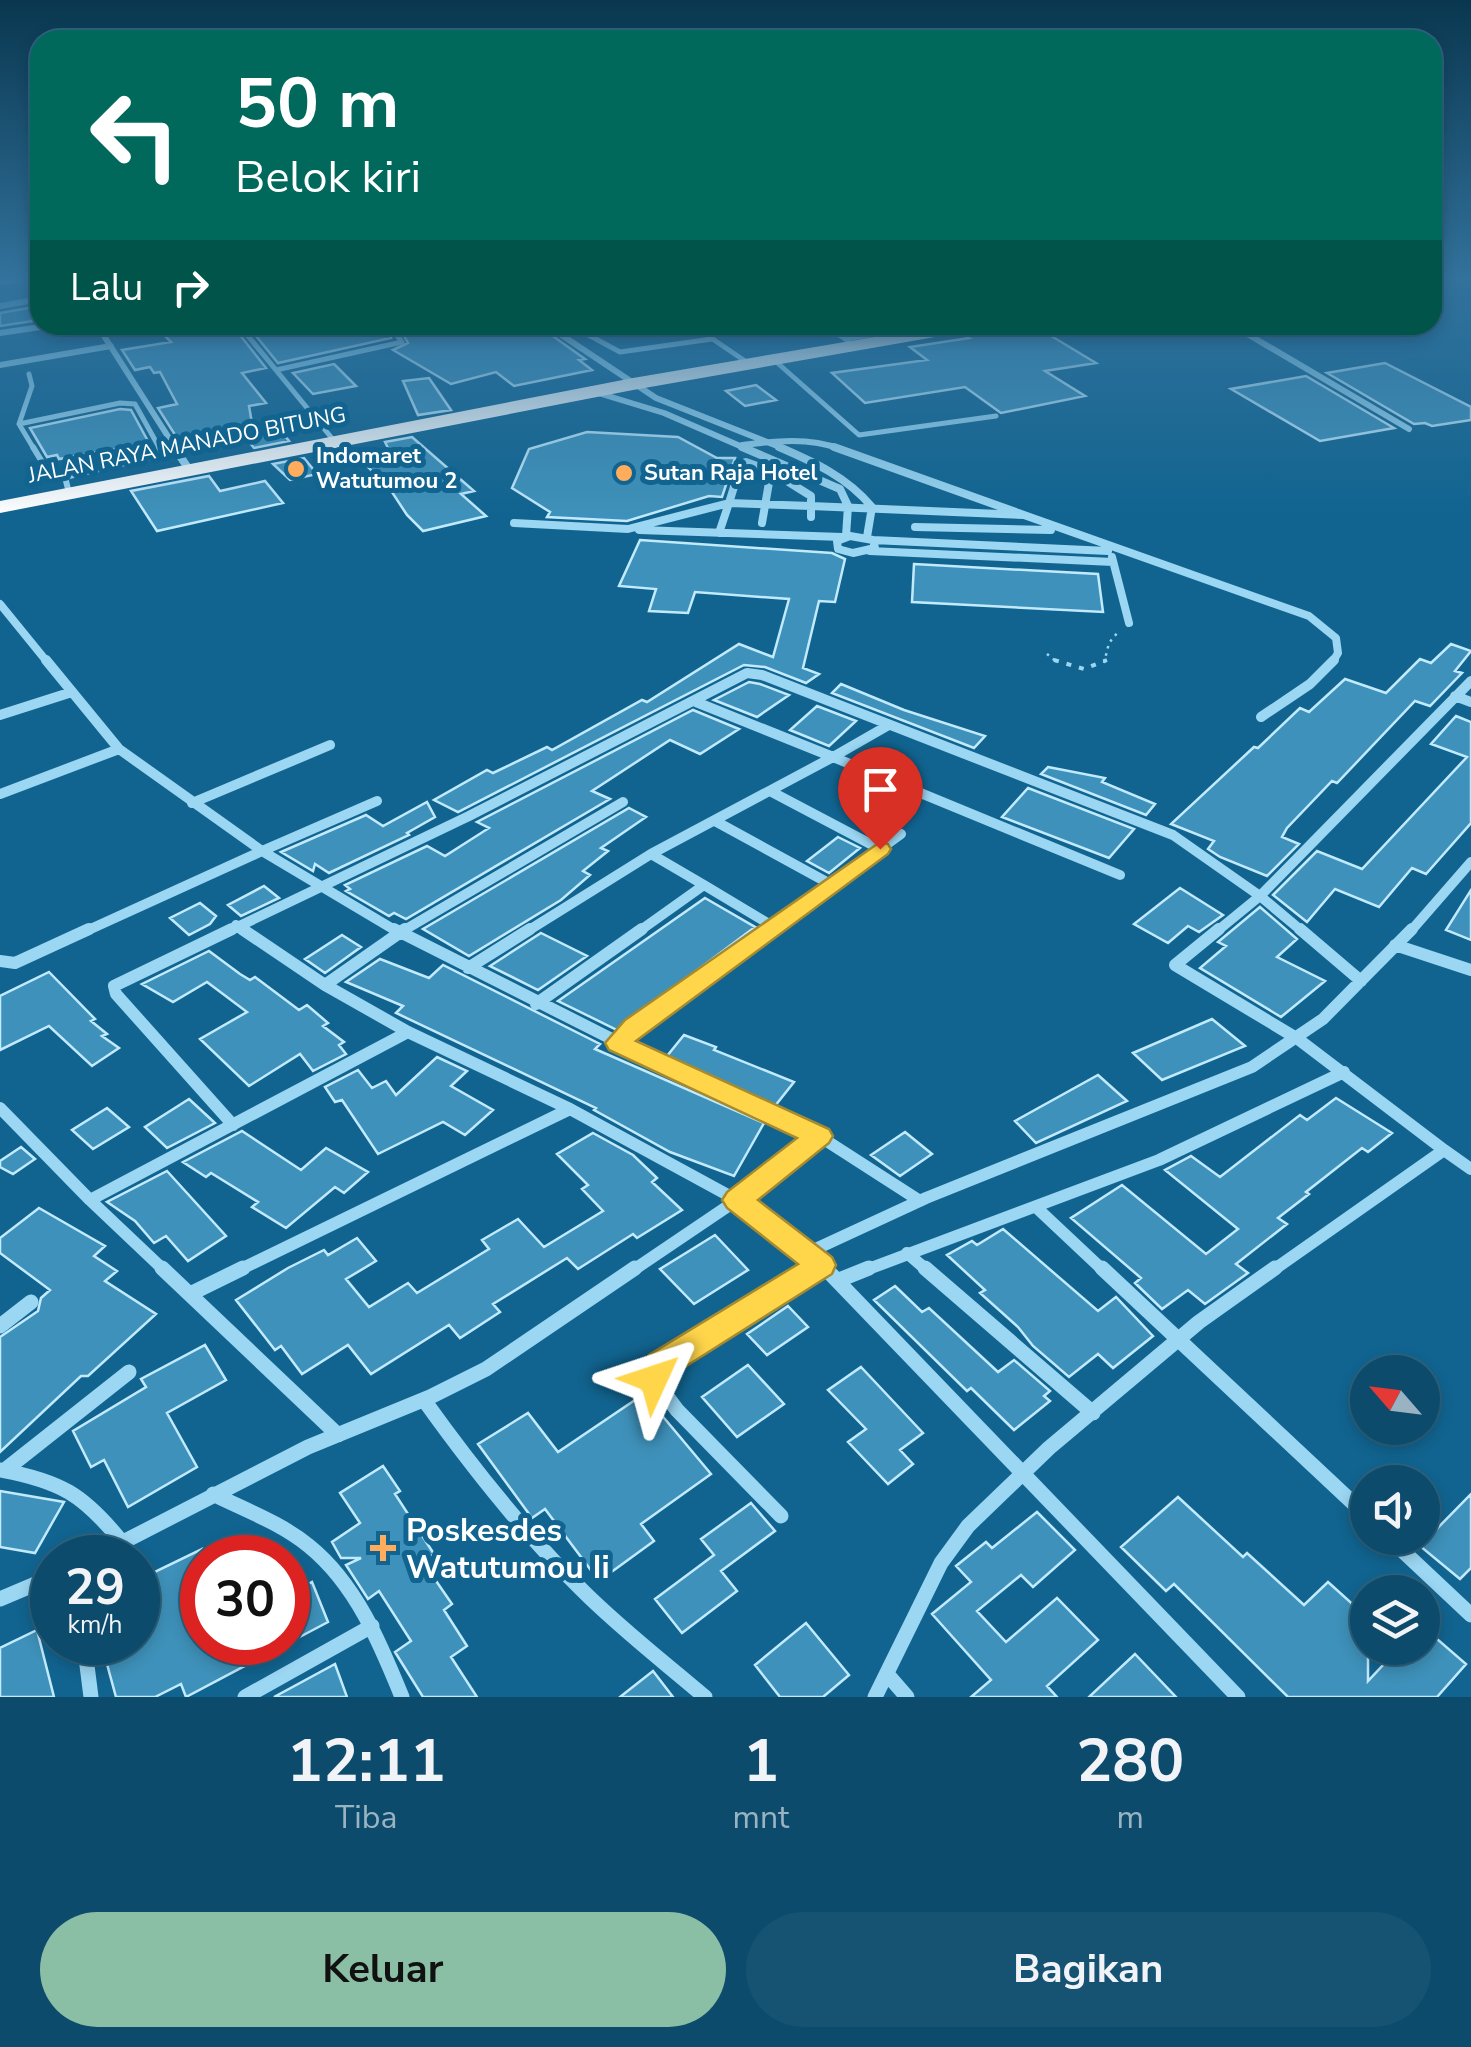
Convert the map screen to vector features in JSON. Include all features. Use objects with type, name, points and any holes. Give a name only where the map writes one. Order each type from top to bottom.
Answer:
[{"type":"highway","name":"JALAN RAYA MANADO BITUNG","points":[[0,507],[67,486],[190,471],[782,357]]},
{"type":"street","points":[[0,365],[46,357]]},
{"type":"street","points":[[118,357],[190,471]]},
{"type":"street","points":[[594,357],[678,408],[766,443],[859,488],[872,507],[870,539],[874,548],[870,551]]},
{"type":"street","points":[[1287,357],[1409,429]]},
{"type":"street","points":[[593,392],[664,413],[840,489],[848,506],[844,537],[836,545],[845,552],[1113,562]]},
{"type":"street","points":[[742,445],[822,442],[1115,551],[1309,616],[1336,637],[1340,647],[1333,666],[1262,717]]},
{"type":"street","points":[[719,533],[742,463],[771,470],[809,492],[811,518]]},
{"type":"street","points":[[762,523],[771,470]]},
{"type":"street","points":[[628,529],[730,502],[1024,515]]},
{"type":"street","points":[[514,522],[1115,551]]},
{"type":"street","points":[[916,527],[1062,530]]},
{"type":"street","points":[[1115,551],[1113,562],[1129,622]]},
{"type":"street","points":[[0,604],[119,748],[262,851],[399,933],[536,1004],[819,1136],[920,1200]]},
{"type":"street","points":[[233,1125],[113,988],[696,702],[740,676],[756,673],[1173,835],[1260,896],[1362,981]]},
{"type":"street","points":[[1471,681],[1260,896],[1175,965],[1298,1039],[1471,1169]]},
{"type":"street","points":[[0,715],[72,692]]},
{"type":"street","points":[[1455,696],[1471,702]]},
{"type":"street","points":[[696,702],[1120,874]]},
{"type":"street","points":[[468,968],[652,854],[887,726]]},
{"type":"street","points":[[192,803],[330,746]]},
{"type":"street","points":[[0,794],[119,748]]},
{"type":"street","points":[[770,791],[880,849]]},
{"type":"street","points":[[0,960],[15,963],[377,801]]},
{"type":"street","points":[[325,985],[399,933],[623,802]]},
{"type":"street","points":[[716,821],[832,885]]},
{"type":"street","points":[[618,1043],[634,1027],[901,834]]},
{"type":"street","points":[[652,854],[774,926]]},
{"type":"street","points":[[806,1253],[884,1212],[1227,1079],[1298,1039],[1362,981],[1471,862]]},
{"type":"street","points":[[536,1004],[704,884]]},
{"type":"street","points":[[236,925],[325,985],[408,1032],[570,1108],[737,1200],[806,1253],[839,1280],[1238,1697]]},
{"type":"street","points":[[1395,944],[1471,970]]},
{"type":"street","points":[[90,1200],[408,1032]]},
{"type":"street","points":[[839,1280],[1038,1209],[1282,1105],[1344,1072]]},
{"type":"street","points":[[0,1108],[90,1200],[338,1435]]},
{"type":"street","points":[[190,1294],[570,1108]]},
{"type":"street","points":[[133,1535],[212,1494],[424,1400],[486,1368],[737,1200],[819,1136]]},
{"type":"street","points":[[875,1697],[941,1563],[968,1526],[1022,1474],[1180,1338],[1444,1150]]},
{"type":"street","points":[[1038,1209],[1350,1500]]},
{"type":"street","points":[[907,1254],[1093,1413]]},
{"type":"street","points":[[781,1516],[677,1410],[654,1379],[660,1365],[821,1265]]},
{"type":"street","points":[[0,1326],[31,1302]]},
{"type":"street","points":[[2,1470],[129,1372]]},
{"type":"street","points":[[424,1400],[491,1488],[572,1578],[610,1618],[704,1697]]},
{"type":"street","points":[[2,1470],[61,1483],[83,1495],[117,1535]]},
{"type":"street","points":[[212,1494],[311,1548],[372,1626],[402,1697]]},
{"type":"street","points":[[1408,1555],[1471,1615]]},
{"type":"street","points":[[0,1599],[30,1586]]},
{"type":"street","points":[[245,1697],[372,1626]]},
{"type":"street","points":[[87,1665],[91,1697]]},
{"type":"street","points":[[887,1674],[907,1697]]},
{"type":"lane","points":[[265,357],[335,442]]},
{"type":"lane","points":[[276,370],[334,357]]},
{"type":"lane","points":[[738,357],[748,364]]},
{"type":"lane","points":[[774,359],[859,435],[996,416]]},
{"type":"lane","points":[[18,424],[32,386],[29,374]]},
{"type":"lane","points":[[130,402],[135,404],[164,452],[67,486],[50,475],[18,424],[130,402]]},
{"type":"path","points":[[1047,654],[1062,667],[1099,666],[1107,661],[1113,636],[1129,622]]},
{"type":"building","points":[[127,357],[257,357],[266,368],[242,373],[266,403],[249,406],[254,435],[281,431],[289,441],[254,448],[240,431],[186,441],[177,438],[158,408],[177,404],[160,372],[154,373],[150,367],[135,370]]},
{"type":"building","points":[[273,357],[304,357],[278,363]]},
{"type":"building","points":[[405,357],[582,357],[585,359],[579,360],[592,370],[514,386],[496,372],[451,384]]},
{"type":"building","points":[[923,357],[1086,357],[1096,363],[1045,371],[1085,396],[1001,413],[965,387],[865,403],[832,373],[927,360]]},
{"type":"building","points":[[1385,363],[1471,407],[1471,420],[1432,426],[1414,424],[1327,373]]},
{"type":"building","points":[[334,364],[356,386],[313,394],[293,373]]},
{"type":"building","points":[[1306,376],[1394,428],[1320,441],[1231,389]]},
{"type":"building","points":[[429,378],[451,410],[418,415],[403,381]]},
{"type":"building","points":[[756,385],[776,400],[745,406],[726,391]]},
{"type":"building","points":[[131,410],[149,443],[59,459],[57,455],[47,457],[30,428]]},
{"type":"building","name":"Sutan Raja Hotel","points":[[587,432],[678,437],[717,458],[735,458],[722,497],[709,496],[627,521],[547,517],[550,512],[512,488],[529,449]]},
{"type":"building","points":[[412,437],[474,491],[461,494],[486,516],[423,531],[407,515],[390,489],[360,459],[390,452],[385,442]]},
{"type":"building","name":"Indomaret Watutumou 2","points":[[304,458],[317,474],[290,480],[273,464]]},
{"type":"building","points":[[209,476],[220,491],[265,481],[283,503],[157,531],[131,491]]},
{"type":"building","points":[[640,540],[832,553],[845,559],[835,602],[819,601],[803,668],[819,674],[806,683],[765,667],[744,665],[458,812],[434,800],[487,770],[493,773],[547,747],[552,750],[642,700],[647,702],[739,644],[773,657],[789,599],[695,592],[688,613],[649,611],[656,589],[619,586]]},
{"type":"building","points":[[914,564],[1098,574],[1103,612],[912,602]]},
{"type":"building","points":[[1451,644],[1471,651],[1455,671],[1462,673],[1430,706],[1415,701],[1337,783],[1332,781],[1287,828],[1282,837],[1299,844],[1267,876],[1220,857],[1208,849],[1214,841],[1171,824],[1300,708],[1309,712],[1345,679],[1386,693],[1420,659],[1431,663]]},
{"type":"building","points":[[749,682],[789,695],[757,717],[714,700]]},
{"type":"building","points":[[841,684],[904,710],[985,736],[974,748],[832,693]]},
{"type":"building","points":[[817,706],[856,721],[829,746],[790,730]]},
{"type":"building","points":[[693,710],[739,729],[700,754],[670,740],[592,791],[610,799],[406,919],[394,913],[389,916],[346,891],[350,889],[345,885],[427,846],[445,856],[489,828],[477,822]]},
{"type":"building","points":[[1456,716],[1471,722],[1471,823],[1426,874],[1412,868],[1379,907],[1335,889],[1307,922],[1273,895],[1317,851],[1362,869],[1467,757],[1431,744]]},
{"type":"building","points":[[1048,767],[1105,778],[1102,782],[1155,804],[1146,815],[1041,774]]},
{"type":"building","points":[[1028,788],[1134,829],[1109,858],[1002,817]]},
{"type":"building","points":[[427,802],[435,817],[409,835],[329,873],[315,864],[313,871],[281,852],[366,815],[383,826]]},
{"type":"building","points":[[629,808],[646,817],[601,848],[608,851],[583,871],[590,875],[561,900],[469,956],[423,929]]},
{"type":"building","points":[[838,837],[860,848],[829,873],[807,861]]},
{"type":"building","points":[[264,886],[279,898],[241,916],[228,905]]},
{"type":"building","points":[[1180,888],[1223,915],[1199,932],[1188,926],[1168,943],[1134,924]]},
{"type":"building","points":[[1471,890],[1471,940],[1446,930]]},
{"type":"building","points":[[705,898],[755,927],[617,1030],[558,1001]]},
{"type":"building","points":[[200,903],[216,916],[210,924],[189,935],[170,918]]},
{"type":"building","points":[[1260,907],[1297,939],[1277,957],[1325,981],[1281,1017],[1200,968],[1226,946],[1218,942]]},
{"type":"building","points":[[541,933],[587,956],[538,990],[490,966]]},
{"type":"building","points":[[342,935],[361,947],[325,973],[305,959]]},
{"type":"building","points":[[209,951],[250,980],[255,977],[299,1010],[307,1005],[328,1023],[323,1026],[344,1042],[339,1045],[346,1054],[313,1071],[300,1054],[249,1086],[200,1039],[247,1012],[207,982],[173,1002],[142,984]]},
{"type":"building","points":[[380,959],[429,978],[443,965],[600,1044],[595,1049],[764,1123],[734,1176],[670,1152],[596,1108],[396,1013],[403,1006],[346,982]]},
{"type":"building","points":[[49,972],[95,1019],[91,1021],[107,1034],[102,1036],[119,1048],[92,1066],[49,1026],[0,1050],[0,996]]},
{"type":"building","points":[[1212,1019],[1245,1046],[1162,1080],[1133,1053]]},
{"type":"building","points":[[684,1035],[794,1082],[775,1106],[667,1056]]},
{"type":"building","points":[[437,1057],[467,1071],[451,1086],[493,1110],[465,1135],[443,1122],[378,1154],[342,1100],[335,1102],[325,1087],[358,1070],[372,1088],[386,1081],[396,1095]]},
{"type":"building","points":[[1098,1075],[1127,1101],[1036,1143],[1015,1121]]},
{"type":"building","points":[[1336,1098],[1392,1133],[1368,1152],[1362,1148],[1306,1192],[1309,1194],[1278,1218],[1287,1224],[1236,1264],[1248,1273],[1205,1304],[1188,1290],[1162,1309],[1135,1283],[1141,1278],[1071,1218],[1122,1185],[1206,1254],[1238,1229],[1165,1170],[1191,1156],[1220,1177],[1300,1115],[1307,1120]]},
{"type":"building","points":[[189,1099],[215,1123],[167,1148],[145,1127]]},
{"type":"building","points":[[107,1108],[129,1127],[93,1149],[72,1130]]},
{"type":"building","points":[[242,1131],[301,1170],[326,1148],[368,1172],[344,1193],[335,1187],[286,1228],[252,1207],[258,1202],[211,1173],[206,1177],[183,1162]]},
{"type":"building","points":[[905,1132],[932,1154],[900,1176],[871,1155]]},
{"type":"building","points":[[593,1133],[633,1155],[657,1178],[652,1182],[682,1210],[637,1238],[633,1234],[578,1269],[567,1258],[493,1304],[500,1312],[460,1338],[449,1325],[371,1374],[348,1345],[302,1374],[281,1346],[275,1350],[236,1300],[288,1268],[324,1250],[328,1255],[357,1238],[376,1261],[346,1279],[369,1307],[408,1283],[417,1293],[489,1249],[482,1240],[518,1219],[544,1247],[603,1211],[582,1189],[588,1185],[557,1154]]},
{"type":"building","points":[[21,1147],[35,1159],[13,1174],[0,1167],[0,1161]]},
{"type":"building","points":[[167,1171],[226,1236],[188,1261],[166,1236],[154,1243],[135,1221],[107,1202]]},
{"type":"building","points":[[39,1208],[105,1246],[94,1256],[117,1271],[105,1281],[156,1314],[88,1376],[81,1376],[0,1452],[0,1337],[38,1311],[41,1298],[50,1290],[0,1253],[0,1238]]},
{"type":"building","points":[[1003,1229],[1098,1311],[1116,1297],[1153,1336],[1113,1368],[1098,1354],[1069,1377],[980,1293],[985,1290],[947,1255],[972,1241],[977,1245]]},
{"type":"building","points":[[715,1235],[748,1270],[694,1304],[660,1269]]},
{"type":"building","points":[[895,1286],[922,1312],[929,1308],[998,1372],[1014,1360],[1050,1391],[1044,1396],[1050,1401],[1014,1430],[971,1388],[967,1391],[874,1300]]},
{"type":"building","points":[[788,1306],[808,1327],[767,1355],[747,1334]]},
{"type":"building","points":[[205,1345],[226,1380],[167,1413],[197,1467],[128,1507],[104,1460],[91,1467],[73,1431],[146,1387],[141,1379]]},
{"type":"building","points":[[748,1365],[784,1404],[737,1437],[702,1397]]},
{"type":"building","points":[[861,1367],[923,1433],[900,1450],[913,1464],[888,1484],[848,1442],[866,1429],[828,1390]]},
{"type":"building","points":[[644,1394],[711,1474],[641,1524],[654,1541],[599,1581],[545,1509],[532,1518],[478,1444],[528,1413],[558,1452]]},
{"type":"building","points":[[383,1466],[400,1491],[395,1494],[434,1554],[423,1562],[452,1604],[444,1610],[467,1646],[451,1657],[477,1697],[423,1697],[395,1652],[411,1641],[379,1591],[368,1599],[346,1565],[361,1558],[341,1558],[332,1542],[360,1523],[340,1493]]},
{"type":"building","points":[[0,1491],[64,1502],[45,1535],[30,1535],[30,1552],[0,1547]]},
{"type":"building","points":[[1471,1494],[1471,1568],[1460,1579],[1431,1555],[1440,1555],[1440,1526]]},
{"type":"building","points":[[1178,1497],[1243,1557],[1247,1553],[1304,1605],[1328,1582],[1350,1602],[1350,1665],[1368,1665],[1368,1681],[1383,1665],[1440,1665],[1440,1642],[1466,1664],[1437,1697],[1288,1697],[1174,1584],[1166,1591],[1121,1547]]},
{"type":"building","points":[[751,1503],[775,1531],[721,1571],[737,1591],[682,1633],[655,1599],[714,1555],[701,1539]]},
{"type":"building","points":[[1037,1512],[1075,1550],[1033,1587],[1021,1575],[977,1611],[1006,1642],[1057,1598],[1098,1640],[1047,1686],[1057,1697],[971,1697],[991,1680],[932,1614],[971,1582],[956,1566],[986,1542],[992,1548]]},
{"type":"building","points":[[180,1560],[180,1665],[247,1665],[186,1697],[181,1684],[155,1697],[116,1697],[107,1665],[160,1665],[160,1569]]},
{"type":"building","points":[[312,1582],[328,1622],[310,1632]]},
{"type":"building","points":[[806,1623],[849,1675],[823,1697],[780,1697],[755,1665]]},
{"type":"building","points":[[30,1633],[30,1665],[46,1665],[54,1697],[0,1697],[0,1648]]},
{"type":"building","points":[[1135,1654],[1176,1697],[1089,1697]]},
{"type":"building","points":[[335,1664],[347,1697],[274,1697]]},
{"type":"building","points":[[653,1671],[673,1697],[620,1697]]},
{"type":"place","name":"Indomaret Watutumou 2","points":[[296,469]]},
{"type":"place","name":"Sutan Raja Hotel","points":[[624,473]]},
{"type":"place","name":"Poskesdes Watutumou Ii","points":[[383,1548]]},
{"type":"route","points":[[654,1379],[660,1365],[821,1265],[737,1200],[819,1136],[618,1043],[634,1027],[880,849]]}]
